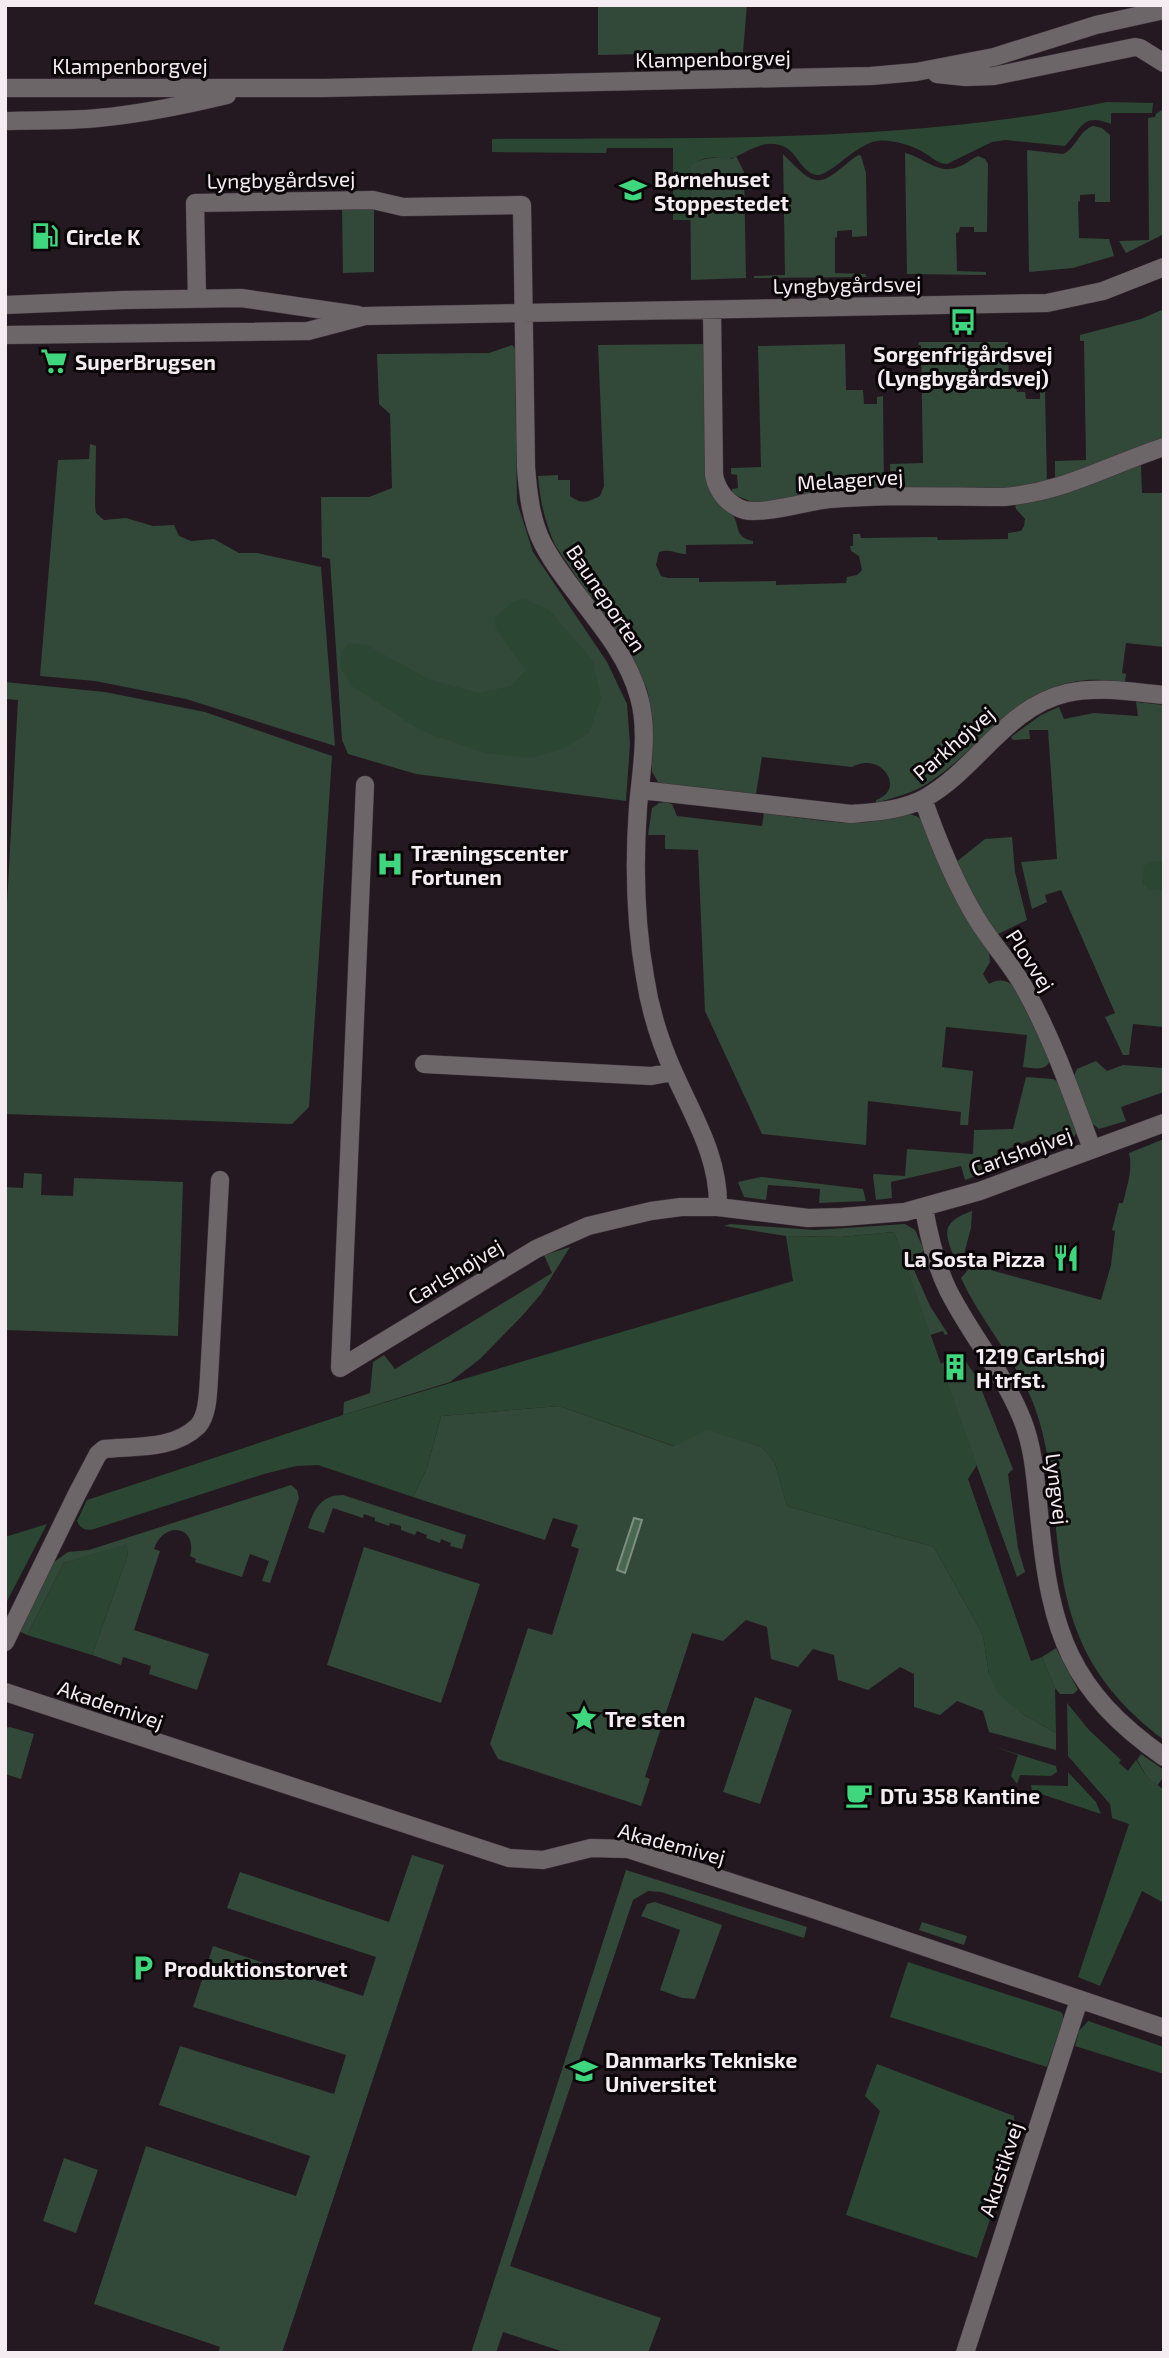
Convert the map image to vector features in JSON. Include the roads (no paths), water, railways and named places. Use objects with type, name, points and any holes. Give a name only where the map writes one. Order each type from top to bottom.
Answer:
[{"type":"street","name":"Klampenborgvej","points":[[5,89],[255,88],[825,78],[916,72],[994,57],[1096,25],[1164,10]]},
{"type":"street","points":[[916,72],[966,77],[994,76],[1135,47],[1164,63]]},
{"type":"street","name":"Klampenborgvej","points":[[5,121],[123,116],[255,88]]},
{"type":"street","name":"Lyngbygårdsvej","points":[[197,298],[195,203],[373,200],[403,207],[522,205],[524,313]]},
{"type":"street","name":"Lyngbygårdsvej","points":[[5,305],[241,298],[365,316],[1047,303],[1103,291],[1164,267]]},
{"type":"street","name":"Melagervej","points":[[712,310],[714,475],[723,496],[744,510],[761,510],[830,499],[1029,494],[1082,480],[1164,447]]},
{"type":"street","name":"Bauneporten","points":[[524,313],[526,467],[532,513],[551,557],[614,645],[634,681],[639,696],[644,726],[636,889],[644,972],[654,1022],[673,1072],[710,1150],[717,1180],[718,1207]]},
{"type":"street","name":"Lyngbygårdsvej","points":[[5,335],[308,331],[365,316]]},
{"type":"street","name":"Parkhøjvej","points":[[641,790],[852,814],[890,808],[923,799],[942,786],[1020,714],[1040,703],[1066,694],[1091,690],[1164,695]]},
{"type":"street","name":"Carlshøjvej","points":[[365,785],[340,1368],[536,1249],[588,1226],[681,1207],[718,1207],[808,1218],[886,1214],[924,1208],[980,1191],[1164,1123]]},
{"type":"street","name":"Plovvej","points":[[923,799],[953,876],[979,922],[1024,987],[1046,1030],[1092,1149]]},
{"type":"street","points":[[424,1064],[651,1076],[673,1072]]},
{"type":"street","points":[[5,1642],[98,1454],[104,1449],[173,1442],[199,1425],[205,1409],[209,1378],[220,1180]]},
{"type":"street","name":"Lyngvej","points":[[924,1208],[932,1248],[948,1289],[1004,1380],[1023,1420],[1034,1464],[1050,1599],[1062,1639],[1089,1689],[1101,1703],[1139,1740],[1164,1757]]},
{"type":"street","name":"Akademivej","points":[[5,1692],[509,1858],[544,1860],[591,1848],[628,1849],[1164,2028]]},
{"type":"street","name":"Akustikvej","points":[[965,2353],[1079,2000]]},
{"type":"place","name":"Børnehuset Stoppestedet","points":[[633,190]]},
{"type":"place","name":"Circle K","points":[[45,236]]},
{"type":"place","name":"Sorgenfrigårdsvej (Lyngbygårdsvej)","points":[[963,322]]},
{"type":"place","name":"SuperBrugsen","points":[[54,361]]},
{"type":"place","name":"Træningscenter Fortunen","points":[[390,864]]},
{"type":"place","name":"La Sosta Pizza","points":[[1066,1258]]},
{"type":"place","name":"1219 Carlshøj H trfst.","points":[[955,1367]]},
{"type":"place","name":"Tre sten","points":[[584,1718]]},
{"type":"place","name":"DTu 358 Kantine","points":[[859,1795]]},
{"type":"place","name":"Produktionstorvet","points":[[143,1968]]},
{"type":"place","name":"Danmarks Tekniske Universitet","points":[[584,2071]]}]
